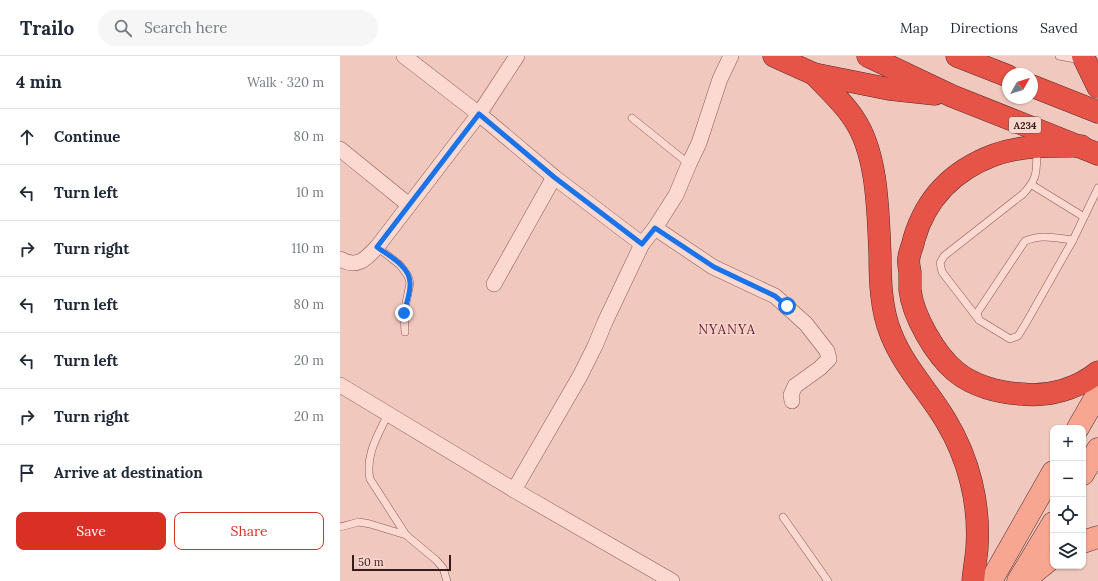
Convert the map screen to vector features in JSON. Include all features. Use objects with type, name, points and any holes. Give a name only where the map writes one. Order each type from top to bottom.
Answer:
[{"type":"highway","points":[[774,56],[814,74],[889,89],[952,96]]},
{"type":"highway","name":"A234","points":[[868,56],[952,96],[1090,150]]},
{"type":"highway","points":[[962,57],[1002,74]]},
{"type":"highway","points":[[1084,58],[1098,87]]},
{"type":"highway","points":[[814,74],[843,103],[855,121],[865,143],[873,170],[878,203],[880,278],[891,334],[912,373],[946,421],[959,446],[974,493],[977,520],[977,548],[973,581]]},
{"type":"highway","points":[[1038,88],[1098,112]]},
{"type":"highway","points":[[1090,150],[1037,147],[1016,150],[994,155],[955,176],[941,189],[927,209],[917,229],[909,257],[910,291],[927,336],[942,357],[955,371],[969,380],[989,389],[1007,393],[1031,395],[1043,394],[1066,389],[1090,378],[1098,372]]},
{"type":"main road","points":[[1080,425],[1098,393]]},
{"type":"main road","points":[[1086,469],[1098,449]]},
{"type":"main road","points":[[991,581],[1050,477]]},
{"type":"main road","points":[[1018,581],[1050,528]]},
{"type":"main road","points":[[1086,541],[1098,536]]},
{"type":"main road","points":[[1024,581],[1050,559]]},
{"type":"street","points":[[404,56],[479,114],[554,177],[642,244]]},
{"type":"street","points":[[340,259],[347,264],[364,261],[377,247],[479,114],[517,56]]},
{"type":"street","points":[[514,490],[580,376],[595,346],[604,322],[642,244],[655,228],[676,195],[699,143],[720,79],[730,56]]},
{"type":"street","points":[[340,149],[409,205]]},
{"type":"street","points":[[494,284],[554,177]]},
{"type":"street","points":[[655,228],[714,267],[775,296],[806,324],[827,351],[829,359],[820,368],[795,386],[791,395],[792,401]]},
{"type":"street","points":[[340,385],[514,490],[672,581]]},
{"type":"lane","points":[[1059,56],[1065,58],[1084,58]]},
{"type":"lane","points":[[632,118],[689,164]]},
{"type":"lane","points":[[1037,147],[1035,178],[1032,185],[1023,194],[944,256],[940,263],[942,272],[979,320],[1010,339],[1018,336],[1073,240],[1098,188]]},
{"type":"lane","points":[[1032,185],[1084,217]]},
{"type":"lane","points":[[979,320],[977,313],[1025,241],[1036,236],[1073,240]]},
{"type":"lane","points":[[377,247],[400,265],[408,276],[410,283],[404,313],[405,332]]},
{"type":"lane","points":[[388,414],[370,453],[368,470],[370,479],[406,535],[436,560],[443,568],[447,581]]},
{"type":"lane","points":[[783,517],[828,581]]},
{"type":"lane","points":[[340,527],[359,522],[406,535]]},
{"type":"district","name":"NYANYA","points":[[727,329]]},
{"type":"route","points":[[404,313],[410,283],[406,271],[377,247],[479,114],[554,177],[642,244],[655,228],[714,267],[775,296],[787,306]]}]
